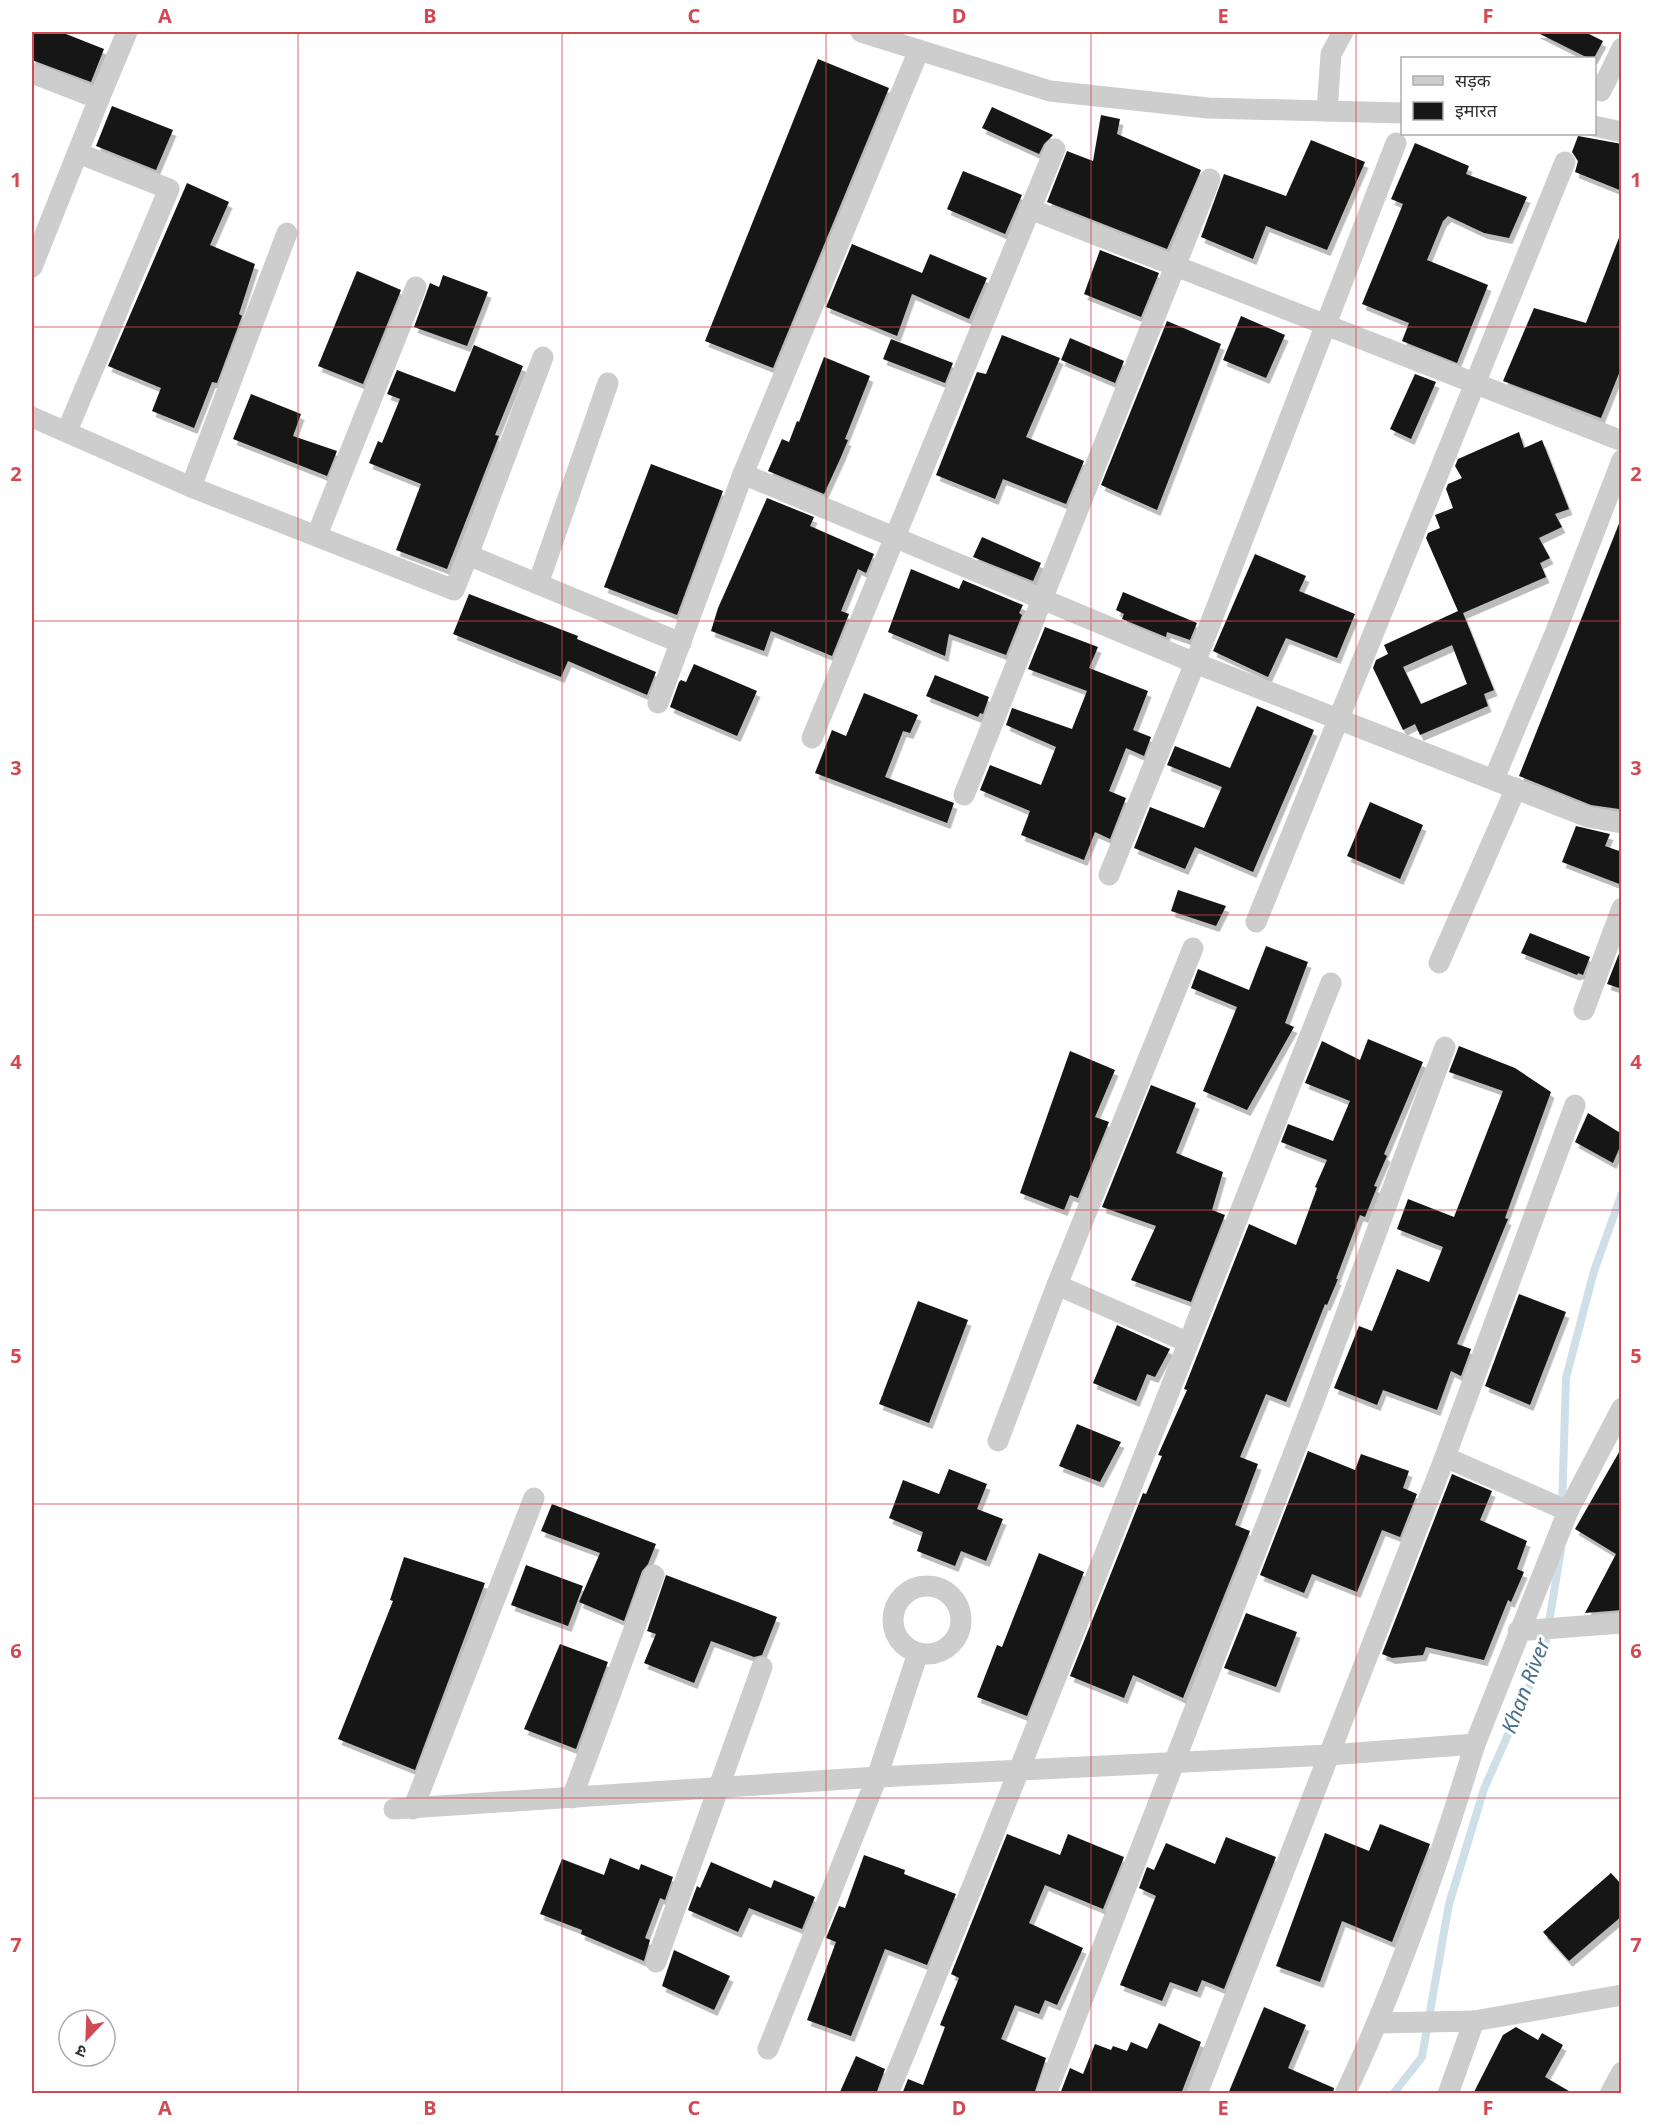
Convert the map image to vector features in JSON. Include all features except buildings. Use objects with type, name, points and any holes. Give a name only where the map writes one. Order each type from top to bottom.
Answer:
[{"type":"street","points":[[32,267],[126,32]]},
{"type":"street","points":[[861,32],[1050,91],[1208,108],[1401,113]]},
{"type":"street","points":[[1327,111],[1331,54],[1343,32]]},
{"type":"street","points":[[1601,91],[1622,48]]},
{"type":"street","points":[[658,703],[743,474],[919,50]]},
{"type":"street","points":[[32,73],[99,99]]},
{"type":"street","points":[[1596,126],[1622,132]]},
{"type":"street","points":[[1109,875],[1195,663],[1396,143]]},
{"type":"street","points":[[812,738],[1055,149]]},
{"type":"street","points":[[67,431],[169,189],[78,153]]},
{"type":"street","points":[[1256,922],[1565,162]]},
{"type":"street","points":[[964,795],[1210,179]]},
{"type":"street","points":[[1030,209],[1622,441]]},
{"type":"street","points":[[191,487],[287,233]]},
{"type":"street","points":[[317,535],[416,287]]},
{"type":"street","points":[[32,417],[191,487],[454,590],[543,357]]},
{"type":"street","points":[[538,584],[608,383]]},
{"type":"street","points":[[1494,779],[1556,631],[1622,460]]},
{"type":"street","points":[[743,474],[1195,663],[1588,817],[1622,823]]},
{"type":"street","points":[[468,555],[681,643]]},
{"type":"street","points":[[1439,963],[1516,788]]},
{"type":"street","points":[[1584,1010],[1622,908]]},
{"type":"street","points":[[998,1441],[1057,1285],[1193,948]]},
{"type":"street","points":[[888,2094],[1021,1772],[1096,1570],[1331,983]]},
{"type":"street","points":[[1046,2094],[1172,1762],[1315,1398],[1445,1047]]},
{"type":"street","points":[[1197,2094],[1445,1457],[1575,1105]]},
{"type":"street","points":[[1057,1285],[1187,1342]]},
{"type":"street","points":[[1346,2094],[1379,2023],[1416,1927],[1475,1744],[1518,1631],[1568,1511],[1622,1408]]},
{"type":"street","points":[[1445,1457],[1568,1511]]},
{"type":"street","points":[[534,1498],[404,1809],[877,1778],[1329,1755],[1475,1744]]},
{"type":"street","points":[[572,1798],[654,1575]]},
{"type":"street","points":[[1518,1631],[1622,1623]]},
{"type":"street","points":[[768,2049],[877,1778],[918,1653]]},
{"type":"street","points":[[656,1962],[762,1667]]},
{"type":"street","points":[[1379,2023],[1474,2021],[1622,1995]]},
{"type":"street","points":[[1448,2094],[1474,2021]]},
{"type":"street","points":[[1610,2094],[1622,2072]]},
{"type":"waterway","name":"Khan River","points":[[1562,1507],[1566,1378],[1594,1271],[1622,1193]]},
{"type":"waterway","name":"Khan River","points":[[1393,2094],[1422,2057],[1449,1904],[1484,1789],[1544,1653],[1561,1549]]}]
